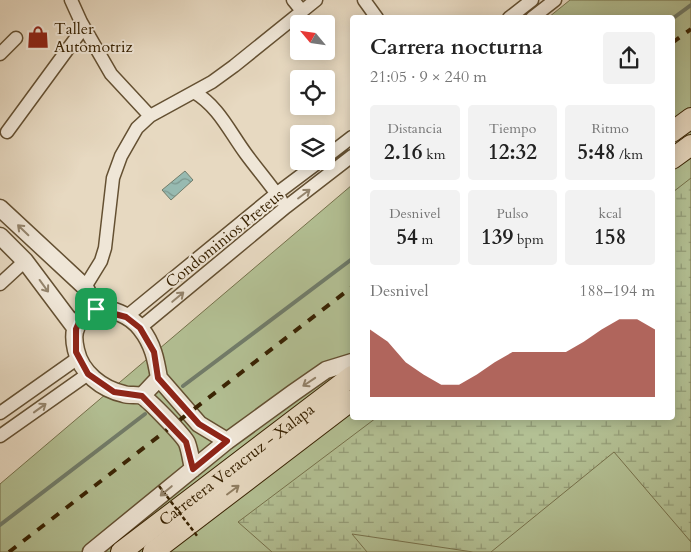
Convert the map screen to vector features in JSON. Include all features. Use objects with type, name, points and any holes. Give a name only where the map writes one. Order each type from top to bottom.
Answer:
[{"type":"main road","points":[[675,130],[691,118]]},
{"type":"main road","points":[[675,157],[691,145]]},
{"type":"main road","name":"Carretera Veracruz - Xalapa","points":[[121,552],[350,378]]},
{"type":"main road","name":"Carretera Veracruz - Xalapa","points":[[153,552],[350,402]]},
{"type":"street","points":[[72,0],[84,27],[110,74],[150,116]]},
{"type":"street","points":[[294,0],[302,11]]},
{"type":"street","points":[[85,287],[101,261],[105,248],[110,197],[121,156],[137,128],[150,116],[194,92],[234,66],[316,0]]},
{"type":"street","points":[[364,0],[375,15]]},
{"type":"street","points":[[513,15],[532,0]]},
{"type":"street","points":[[536,15],[555,0]]},
{"type":"street","points":[[7,132],[84,27]]},
{"type":"street","points":[[0,54],[16,38]]},
{"type":"street","points":[[194,92],[210,103],[219,113],[247,155],[286,207]]},
{"type":"street","points":[[335,150],[350,139]]},
{"type":"street","name":"Condominios Preteus","points":[[140,328],[286,207],[350,158]]},
{"type":"street","name":"Condominios Preteus","points":[[126,317],[308,170]]},
{"type":"street","points":[[0,208],[85,287],[96,309]]},
{"type":"street","points":[[0,236],[25,260],[76,329]]},
{"type":"street","points":[[0,284],[25,260]]},
{"type":"street","points":[[193,469],[186,442],[142,396],[114,392],[88,374],[78,358],[75,346],[76,329],[81,318],[96,309],[126,317],[140,328],[154,352],[158,378],[199,424],[227,441]]},
{"type":"street","points":[[0,413],[78,358]]},
{"type":"street","points":[[91,552],[227,441],[326,370],[350,363]]},
{"type":"street","points":[[0,436],[88,374]]},
{"type":"street","points":[[142,396],[158,378]]},
{"type":"path","points":[[159,486],[198,537]]},
{"type":"green space","points":[[570,0],[691,0],[691,552],[0,552],[0,484],[350,187],[350,420],[675,420],[675,15],[551,15]]},
{"type":"green space","points":[[691,178],[691,542],[614,452],[491,552],[473,552],[352,534],[367,552],[272,552],[238,522],[373,420],[675,420],[675,190]]},
{"type":"water","points":[[185,171],[193,180],[171,200],[162,190]]},
{"type":"waterway","points":[[675,17],[691,5]]},
{"type":"waterway","points":[[183,386],[350,261]]},
{"type":"waterway","points":[[0,525],[145,414]]},
{"type":"railway","points":[[675,41],[691,29]]},
{"type":"railway","points":[[9,552],[350,289]]},
{"type":"place","name":"Taller Automotriz","points":[[38,37]]},
{"type":"route","points":[[96,309],[126,317],[140,328],[154,352],[158,378],[199,424],[214,435],[227,441],[193,469],[186,442],[172,425],[142,396],[131,396],[114,392],[98,383],[88,374],[78,358],[75,346],[77,324],[88,312],[96,309]]}]
